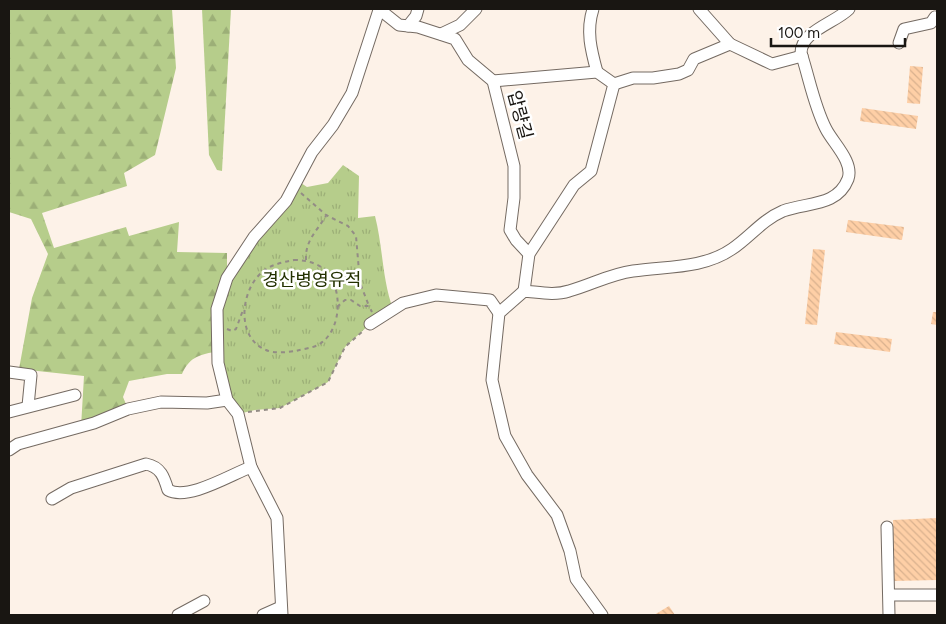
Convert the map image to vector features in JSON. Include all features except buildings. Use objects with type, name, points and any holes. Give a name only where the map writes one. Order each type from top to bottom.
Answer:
[{"type":"lane","points":[[263,615],[281,611],[277,518],[251,466],[238,414],[227,400],[218,363],[218,310],[227,278],[254,237],[286,201],[296,186],[312,152],[333,125],[352,93],[379,9]]},
{"type":"lane","name":"압량길","points":[[379,9],[399,25],[455,39],[468,60],[494,81],[514,166],[515,192],[510,230],[516,240],[529,254]]},
{"type":"lane","points":[[408,26],[416,16],[418,9]]},
{"type":"lane","points":[[441,34],[460,25],[476,9]]},
{"type":"lane","points":[[593,9],[590,20],[589,40],[597,72]]},
{"type":"lane","points":[[699,9],[730,44],[772,64],[802,56]]},
{"type":"lane","points":[[524,291],[551,294],[568,292],[596,280],[632,271],[683,266],[713,258],[732,250],[756,227],[784,211],[823,202],[838,194],[848,178],[847,162],[825,128],[802,56],[801,45],[808,37],[843,15],[849,9]]},
{"type":"lane","points":[[899,43],[904,29],[931,23],[936,15]]},
{"type":"lane","points":[[614,84],[633,78],[653,78],[680,74],[688,70],[694,59],[730,44]]},
{"type":"lane","points":[[494,81],[597,72],[614,84]]},
{"type":"lane","points":[[499,313],[524,291],[529,254],[574,185],[591,171],[614,84]]},
{"type":"lane","points":[[373,322],[403,303],[436,295],[490,300],[499,313],[492,380],[505,436],[527,475],[557,515],[570,551],[576,579],[602,615]]},
{"type":"lane","points":[[9,372],[31,375],[28,406]]},
{"type":"lane","points":[[9,412],[75,394]]},
{"type":"lane","points":[[9,450],[18,444],[94,424],[128,410],[161,402],[207,403],[227,400]]},
{"type":"lane","points":[[52,499],[71,488],[146,464],[154,466],[163,474],[168,490],[176,495],[189,493],[251,466]]},
{"type":"lane","points":[[887,527],[889,615]]},
{"type":"lane","points":[[890,595],[937,595]]},
{"type":"lane","points":[[178,615],[204,601]]},
{"type":"path","points":[[238,414],[255,410],[280,408],[328,382],[345,347],[373,322],[360,283],[356,236],[348,226],[326,215],[296,186]]},
{"type":"path","points":[[306,260],[306,248],[312,235],[326,215]]},
{"type":"path","points":[[218,327],[232,331],[236,329],[244,308],[246,295],[264,270],[287,262],[306,260],[321,267],[330,276],[338,307],[337,316],[326,338],[319,344],[288,352],[266,350],[258,345],[248,329],[244,308]]},
{"type":"path","points":[[338,307],[345,300],[352,300],[360,306],[369,306]]},
{"type":"green space","points":[[9,9],[172,9],[176,68],[155,155],[124,173],[127,186],[42,213],[54,248],[126,227],[129,236],[179,222],[177,252],[227,253],[227,278],[218,351],[196,357],[188,363],[182,374],[167,374],[129,381],[123,397],[128,409],[81,427],[84,376],[19,369],[32,298],[48,254],[31,219],[9,212]]},
{"type":"green space","points":[[202,9],[231,9],[222,171],[217,170],[209,155]]},
{"type":"green space","name":"경산병영유적","points":[[343,165],[359,176],[358,218],[375,216],[389,298],[393,309],[370,324],[345,347],[328,382],[280,408],[255,410],[238,414],[218,363],[217,309],[227,278],[298,181],[307,187],[328,183]]}]
